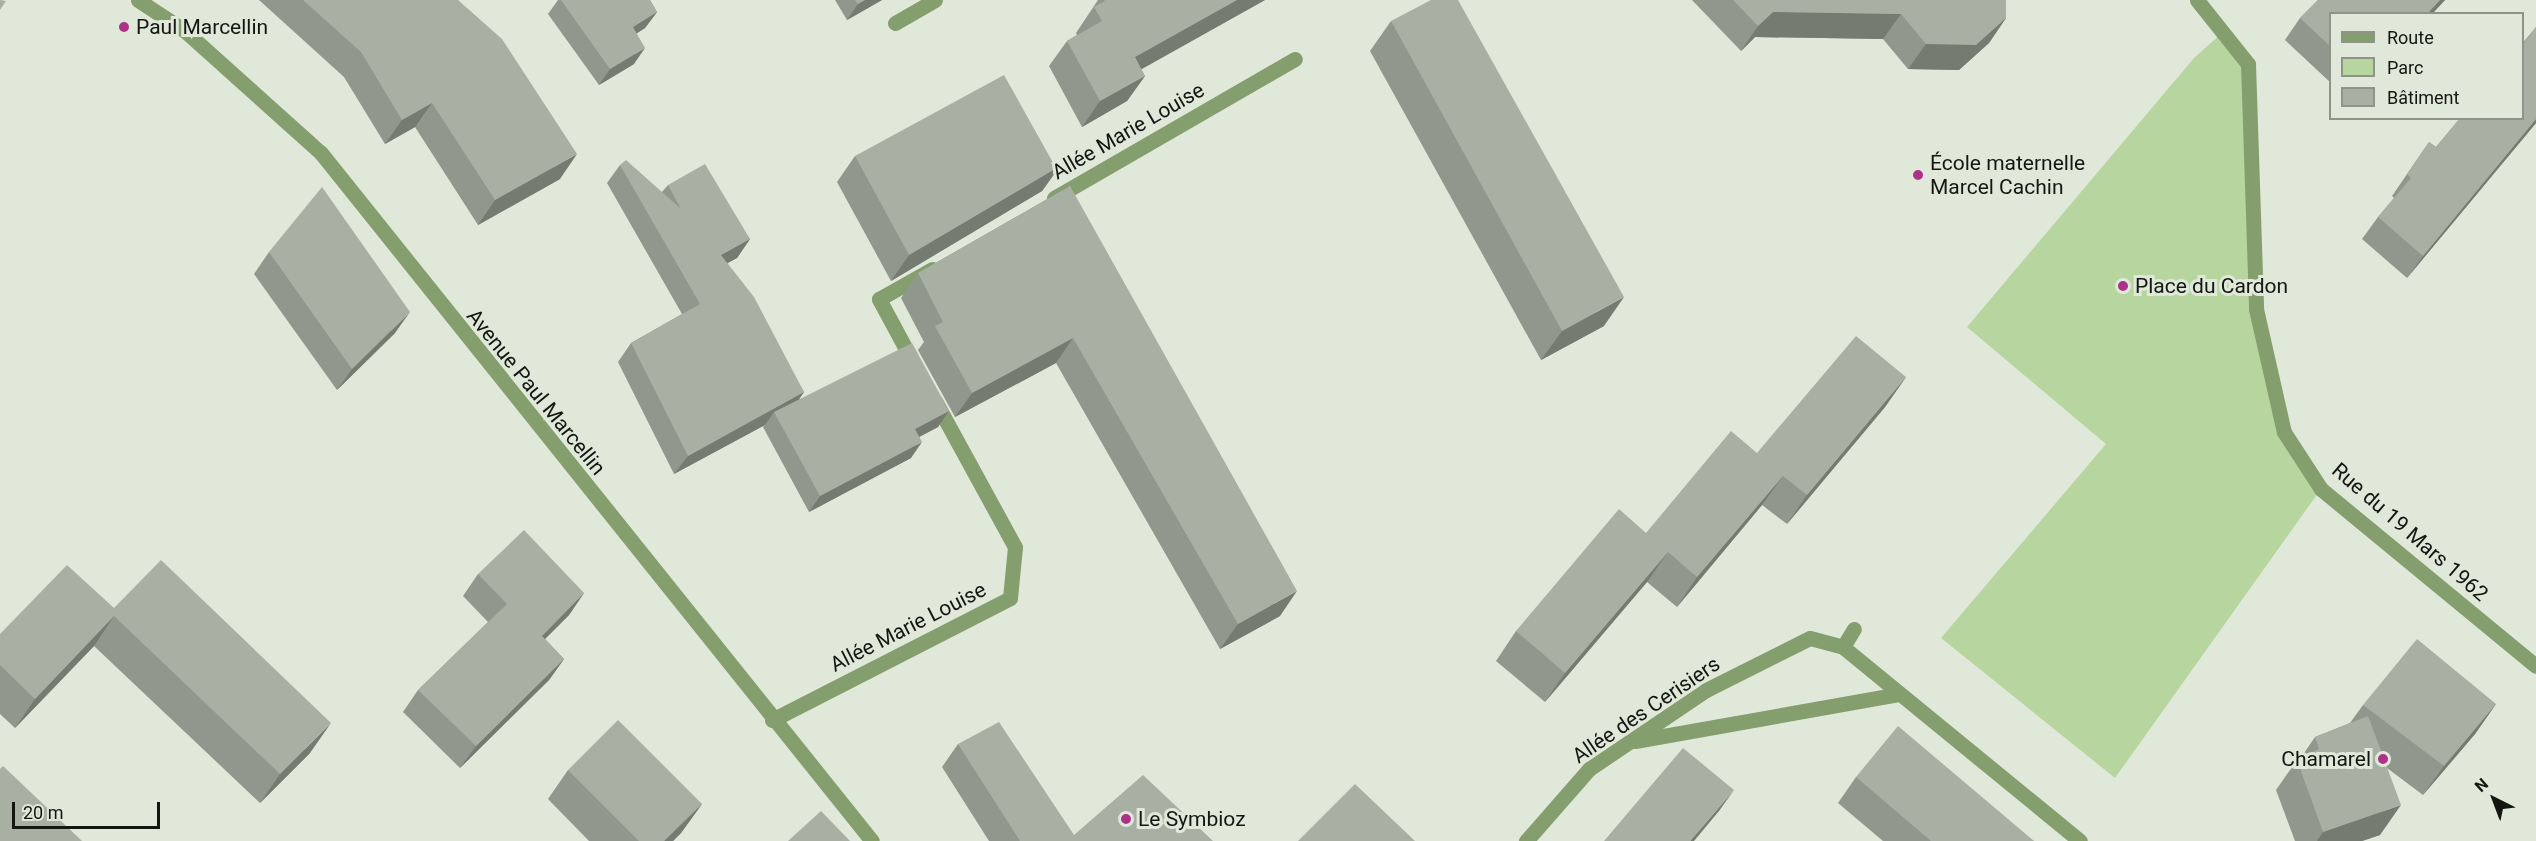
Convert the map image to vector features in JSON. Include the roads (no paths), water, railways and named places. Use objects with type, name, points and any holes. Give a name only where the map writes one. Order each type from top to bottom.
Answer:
[{"type":"street","name":"Avenue Paul Marcellin","points":[[138,0],[185,31],[321,153],[772,720],[872,841]]},
{"type":"street","points":[[895,23],[934,0]]},
{"type":"street","name":"Rue du 19 Mars 1962","points":[[2197,0],[2248,64],[2256,309],[2284,432],[2321,489],[2536,666]]},
{"type":"street","name":"Allée Marie Louise","points":[[1041,205],[1295,59]]},
{"type":"street","name":"Allée Marie Louise","points":[[772,720],[1010,598],[1015,547],[879,299],[950,258]]},
{"type":"street","points":[[1843,647],[1854,629]]},
{"type":"street","name":"Allée des Cerisiers","points":[[1526,841],[1589,769],[1706,690],[1810,638],[1843,647],[2080,841]]},
{"type":"street","points":[[1629,742],[1900,694]]},
{"type":"place","name":"Paul Marcellin","points":[[124,27]]},
{"type":"place","name":"École maternelle Marcel Cachin","points":[[1918,175]]},
{"type":"place","name":"Place du Cardon","points":[[2123,286]]},
{"type":"place","name":"Chamarel","points":[[2383,759]]},
{"type":"place","name":"Le Symbioz","points":[[1126,819]]}]
